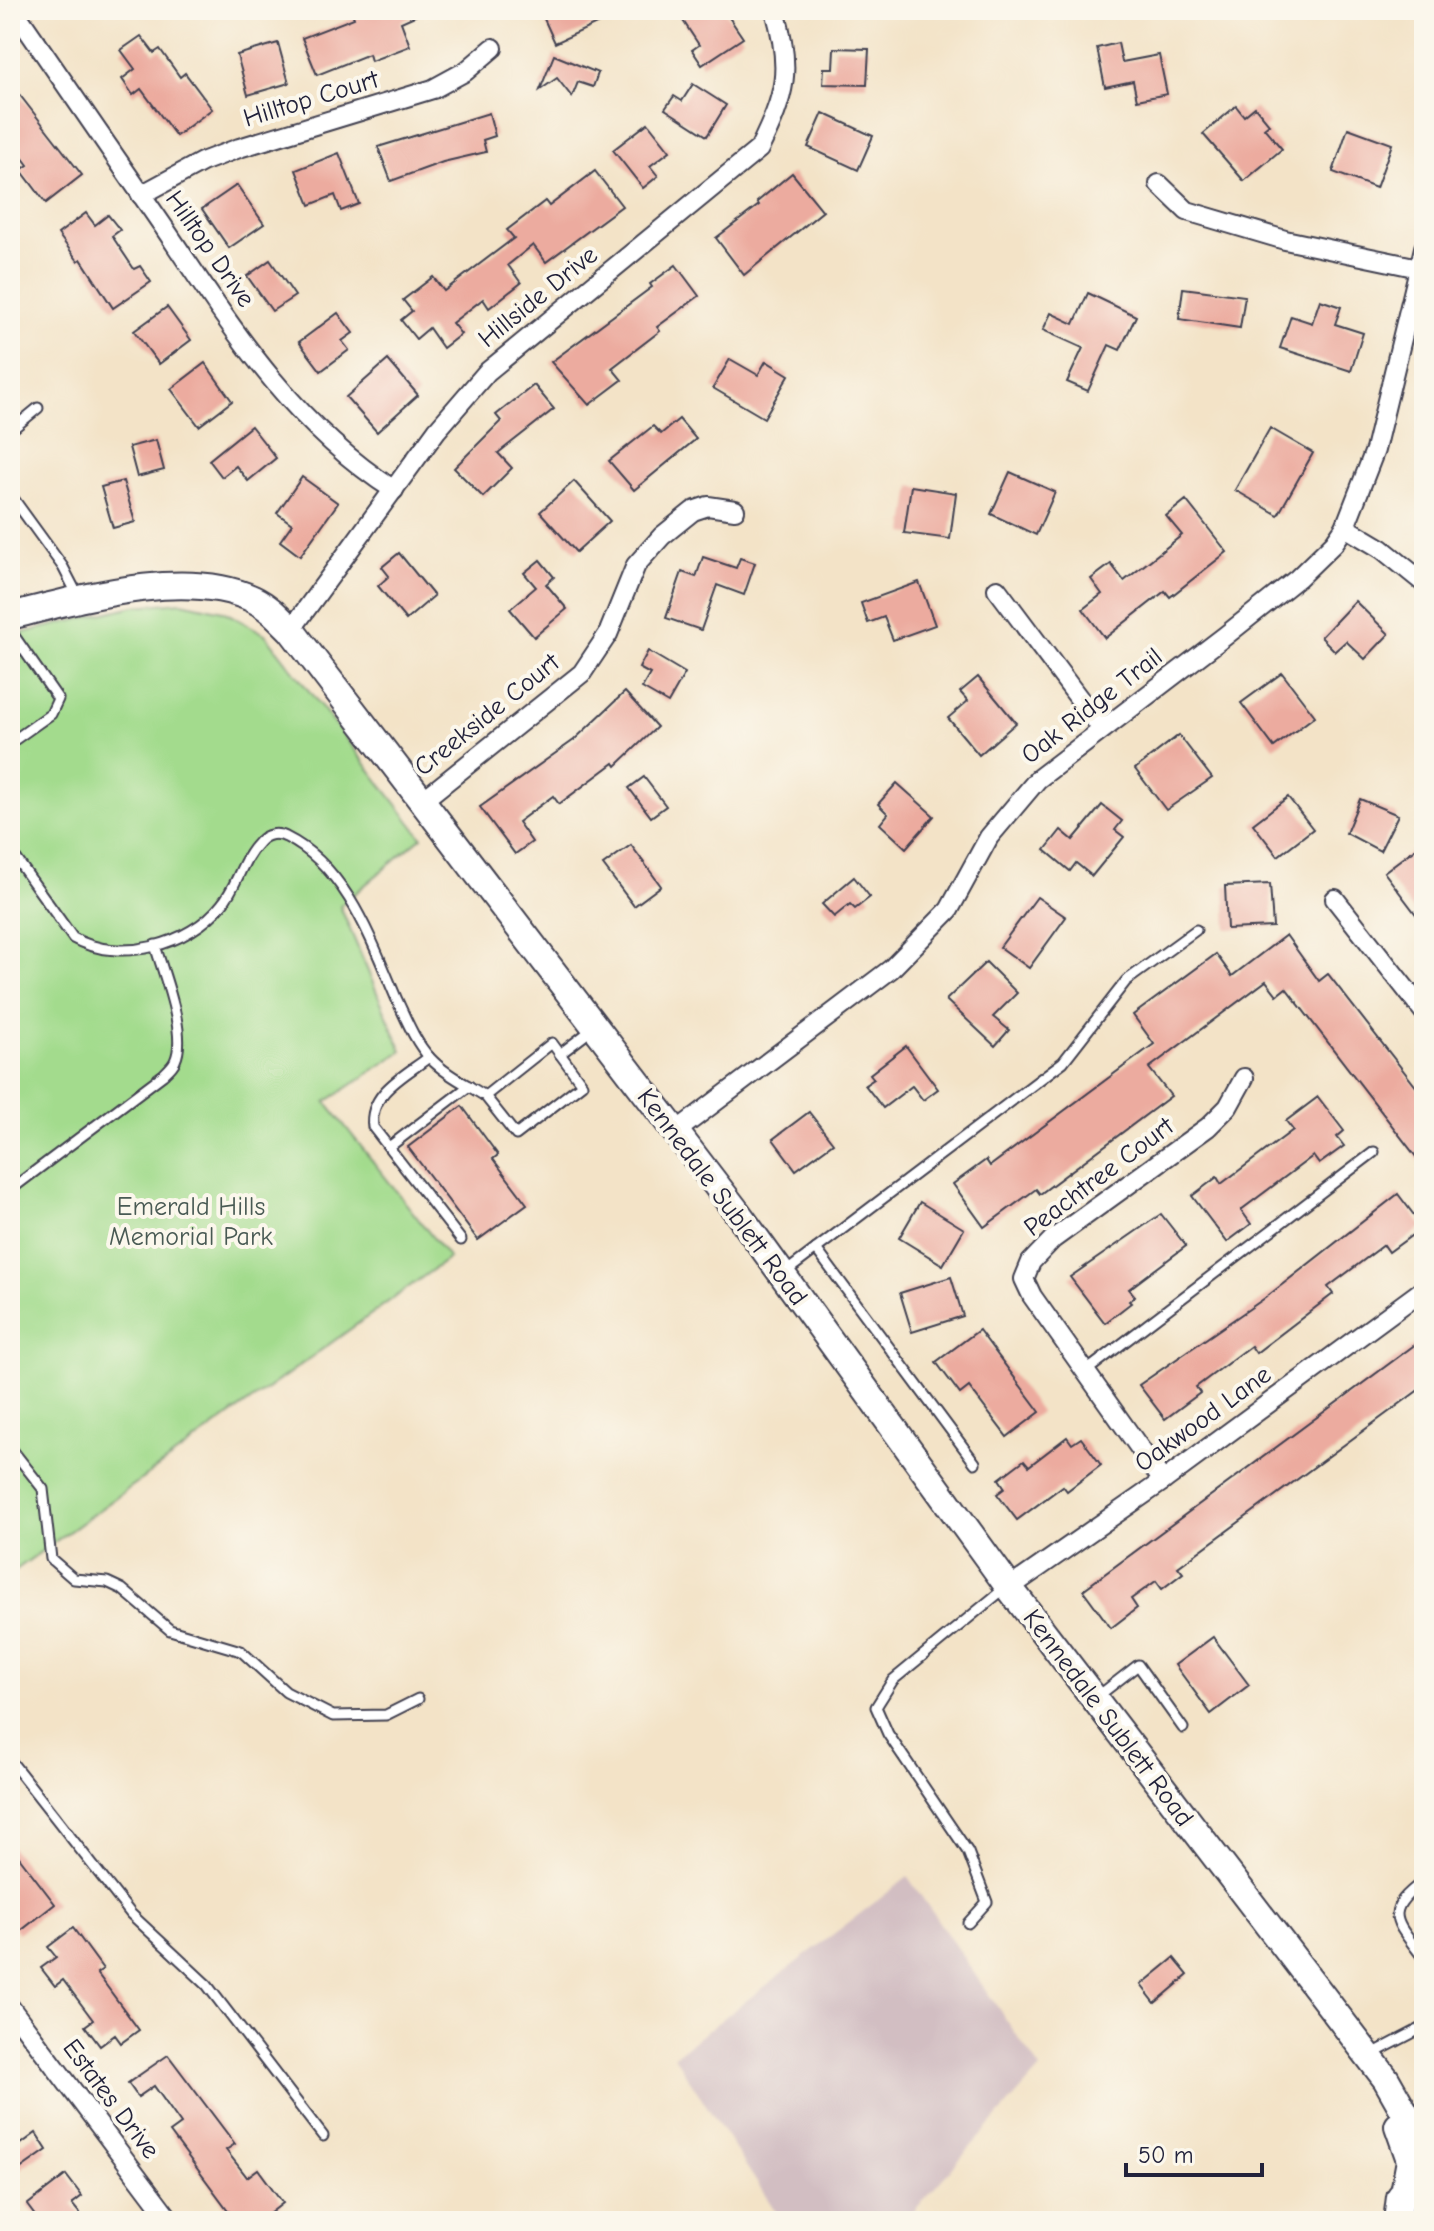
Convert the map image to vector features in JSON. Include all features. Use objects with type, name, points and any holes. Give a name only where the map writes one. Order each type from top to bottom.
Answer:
[{"type":"main road","name":"Kennedale Sublett Road","points":[[10,616],[80,599],[173,586],[212,588],[250,597],[268,607],[291,630],[782,1275],[1008,1587],[1386,2079],[1424,2146]]},
{"type":"main road","name":"Kennedale Sublett Road","points":[[1327,2006],[1404,2139],[1410,2160],[1403,2202]]},
{"type":"street","name":"Hilltop Drive","points":[[14,10],[279,390],[331,445],[394,490]]},
{"type":"street","name":"Hillside Drive","points":[[291,630],[437,430],[487,372],[759,149],[781,105],[785,71],[785,45],[775,10]]},
{"type":"street","name":"Hilltop Court","points":[[141,195],[226,153],[433,89],[466,71],[493,48]]},
{"type":"street","points":[[1159,184],[1187,211],[1285,240],[1419,268]]},
{"type":"street","name":"Oak Ridge Trail","points":[[674,1133],[891,969],[949,910],[989,837],[1038,779],[1298,578],[1345,527],[1375,450],[1424,248]]},
{"type":"street","name":"Creekside Court","points":[[422,801],[582,673],[608,634],[636,565],[662,536],[693,511],[708,506],[735,510]]},
{"type":"street","points":[[1345,527],[1382,549],[1424,583]]},
{"type":"street","points":[[997,589],[1102,729]]},
{"type":"street","points":[[1335,899],[1424,1012]]},
{"type":"street","name":"Peachtree Court","points":[[1163,1481],[1032,1296],[1024,1279],[1031,1262],[1053,1239],[1208,1127],[1228,1107],[1244,1078]]},
{"type":"street","name":"Oakwood Lane","points":[[1008,1587],[1163,1481],[1424,1289]]},
{"type":"street","name":"Estates Drive","points":[[10,2007],[171,2221]]},
{"type":"lane","points":[[10,431],[38,408]]},
{"type":"lane","points":[[10,494],[63,567],[80,599]]},
{"type":"lane","points":[[10,630],[58,699],[51,714],[10,743]]},
{"type":"lane","points":[[10,850],[73,938],[87,946],[114,951],[155,945],[191,928],[219,908],[260,840],[273,833],[285,836],[333,876],[358,912],[409,1027],[429,1057],[485,1096],[516,1135],[582,1084],[552,1043],[485,1096]]},
{"type":"lane","points":[[782,1275],[1063,1062],[1126,981],[1196,930]]},
{"type":"lane","points":[[10,1190],[163,1075],[175,1061],[177,1025],[155,945]]},
{"type":"lane","points":[[560,1054],[594,1028]]},
{"type":"lane","points":[[429,1057],[376,1101],[371,1114],[373,1127],[461,1240]]},
{"type":"lane","points":[[389,1147],[469,1086]]},
{"type":"lane","points":[[1085,1372],[1374,1152]]},
{"type":"lane","points":[[816,1249],[975,1463]]},
{"type":"lane","points":[[10,1447],[43,1489],[51,1559],[74,1579],[107,1582],[122,1589],[170,1630],[241,1651],[286,1692],[333,1716],[386,1715],[418,1699]]},
{"type":"lane","points":[[968,1923],[987,1902],[968,1852],[888,1734],[876,1707],[893,1680],[1008,1587]]},
{"type":"lane","points":[[1094,1699],[1138,1665],[1183,1728]]},
{"type":"lane","points":[[10,1760],[131,1914],[207,1985],[323,2136]]},
{"type":"lane","points":[[1424,1881],[1403,1896],[1396,1908],[1397,1918],[1424,1959]]},
{"type":"lane","points":[[1367,2056],[1424,2027]]},
{"type":"shaded area","points":[[908,1877],[1040,2069],[905,2221],[782,2221],[674,2056]]},
{"type":"green space","name":"Emerald Hills Memorial Park","points":[[182,602],[223,611],[265,634],[422,837],[340,906],[402,1051],[326,1102],[449,1258],[10,1574],[10,636],[134,606]]},
{"type":"building","points":[[351,10],[428,10],[401,22],[410,46],[371,61],[369,54],[317,75],[302,38],[354,18]]},
{"type":"building","points":[[540,10],[596,10],[601,22],[555,43]]},
{"type":"building","points":[[676,10],[724,10],[743,38],[702,65],[692,50],[699,45]]},
{"type":"building","points":[[141,36],[154,53],[160,49],[180,77],[185,73],[212,109],[176,136],[141,89],[133,95],[122,79],[135,69],[121,50]]},
{"type":"building","points":[[278,43],[289,83],[248,95],[237,55]]},
{"type":"building","points":[[1118,43],[1122,62],[1159,55],[1167,94],[1137,100],[1133,81],[1105,87],[1097,48]]},
{"type":"building","points":[[834,48],[869,49],[867,85],[823,84],[824,68],[833,68]]},
{"type":"building","points":[[554,55],[598,73],[593,87],[578,82],[572,97],[557,78],[540,90]]},
{"type":"building","points":[[693,84],[726,105],[707,136],[665,109],[674,96],[682,101]]},
{"type":"building","points":[[19,94],[82,175],[46,203],[21,170],[28,165],[10,141],[10,101]]},
{"type":"building","points":[[1236,106],[1244,116],[1255,107],[1269,124],[1264,128],[1282,149],[1244,181],[1203,134]]},
{"type":"building","points":[[489,113],[495,136],[483,140],[486,152],[443,162],[391,181],[378,147]]},
{"type":"building","points":[[823,113],[873,136],[858,170],[808,147]]},
{"type":"building","points":[[648,123],[670,151],[650,166],[658,176],[643,188],[613,150]]},
{"type":"building","points":[[1348,128],[1392,144],[1376,188],[1333,172]]},
{"type":"building","points":[[339,153],[359,204],[341,211],[335,195],[310,205],[296,170]]},
{"type":"building","points":[[595,171],[622,206],[546,262],[533,245],[508,265],[521,283],[489,308],[483,299],[452,323],[461,334],[443,348],[429,328],[416,339],[401,320],[412,311],[403,300],[433,277],[444,291],[514,238],[507,230],[545,201],[549,206]]},
{"type":"building","points":[[792,173],[823,211],[744,275],[716,238],[759,205],[757,202]]},
{"type":"building","points":[[237,185],[264,224],[229,248],[202,209]]},
{"type":"building","points":[[86,213],[95,225],[108,215],[120,230],[112,236],[134,269],[140,266],[151,282],[113,308],[81,259],[78,261],[58,234]]},
{"type":"building","points":[[270,260],[295,296],[272,311],[247,276]]},
{"type":"building","points":[[676,265],[699,296],[657,327],[660,331],[612,368],[622,380],[589,405],[551,362],[652,287],[650,284]]},
{"type":"building","points":[[1183,288],[1245,296],[1240,328],[1179,319]]},
{"type":"building","points":[[1088,293],[1136,316],[1120,350],[1109,345],[1088,391],[1067,382],[1083,348],[1043,330],[1051,313],[1074,324]]},
{"type":"building","points":[[1320,300],[1341,307],[1335,324],[1363,333],[1351,371],[1280,348],[1291,316],[1312,323]]},
{"type":"building","points":[[167,307],[191,340],[159,364],[134,331]]},
{"type":"building","points":[[338,313],[353,333],[342,341],[349,350],[321,371],[299,342]]},
{"type":"building","points":[[730,359],[758,375],[766,361],[789,375],[764,418],[713,388]]},
{"type":"building","points":[[388,360],[418,395],[377,432],[346,397]]},
{"type":"building","points":[[205,363],[232,401],[199,426],[171,389]]},
{"type":"building","points":[[534,385],[554,409],[498,453],[512,468],[483,497],[454,468],[501,421],[496,415]]},
{"type":"building","points":[[679,419],[696,439],[634,490],[609,461],[653,426],[661,434]]},
{"type":"building","points":[[251,426],[276,458],[248,481],[236,466],[222,477],[209,460]]},
{"type":"building","points":[[1270,428],[1313,453],[1278,515],[1235,490]]},
{"type":"building","points":[[156,440],[164,470],[137,477],[129,447]]},
{"type":"building","points":[[1010,472],[1055,492],[1036,535],[991,514]]},
{"type":"building","points":[[302,477],[338,503],[300,556],[280,541],[292,524],[277,513]]},
{"type":"building","points":[[123,481],[135,522],[113,528],[101,487]]},
{"type":"building","points":[[574,481],[610,521],[576,552],[540,512]]},
{"type":"building","points":[[911,486],[956,493],[950,539],[904,533]]},
{"type":"building","points":[[1186,500],[1227,552],[1170,597],[1165,591],[1105,638],[1083,609],[1102,594],[1091,579],[1111,564],[1124,581],[1182,535],[1166,516]]},
{"type":"building","points":[[399,553],[434,596],[406,620],[378,586],[389,576],[382,567]]},
{"type":"building","points":[[703,557],[736,568],[740,558],[755,563],[744,595],[717,585],[701,630],[666,618],[682,572],[696,577]]},
{"type":"building","points":[[540,560],[554,577],[546,584],[567,609],[534,637],[510,609],[536,587],[524,573]]},
{"type":"building","points":[[919,582],[935,625],[893,640],[884,617],[868,623],[861,603]]},
{"type":"building","points":[[1355,601],[1389,634],[1365,659],[1346,641],[1335,651],[1321,637]]},
{"type":"building","points":[[648,651],[685,673],[668,703],[642,688],[650,674],[639,668]]},
{"type":"building","points":[[1282,673],[1315,716],[1274,747],[1241,703]]},
{"type":"building","points":[[978,677],[1016,723],[979,755],[948,718],[968,701],[960,692]]},
{"type":"building","points":[[625,692],[657,727],[616,766],[614,763],[559,804],[553,796],[518,822],[532,842],[515,854],[480,807],[574,740]]},
{"type":"building","points":[[1179,735],[1212,778],[1166,810],[1135,769]]},
{"type":"building","points":[[644,777],[666,806],[651,817],[629,788]]},
{"type":"building","points":[[897,783],[934,816],[906,848],[880,824],[888,814],[878,804]]},
{"type":"building","points":[[1288,797],[1313,829],[1278,856],[1253,824]]},
{"type":"building","points":[[1360,799],[1398,815],[1380,851],[1346,833]]},
{"type":"building","points":[[1102,805],[1122,821],[1115,830],[1124,837],[1092,876],[1076,863],[1070,871],[1045,850],[1061,830],[1073,840]]},
{"type":"building","points":[[1424,842],[1424,925],[1384,872]]},
{"type":"building","points":[[631,845],[661,886],[634,906],[603,865]]},
{"type":"building","points":[[854,877],[870,897],[855,909],[850,904],[834,917],[822,904]]},
{"type":"building","points":[[1270,884],[1273,927],[1227,929],[1225,886]]},
{"type":"building","points":[[1037,897],[1066,917],[1029,968],[1000,947]]},
{"type":"building","points":[[1286,935],[1319,981],[1328,974],[1424,1097],[1424,1167],[1286,988],[1277,995],[1266,981],[1149,1068],[1171,1096],[1040,1194],[1036,1189],[984,1227],[953,1184],[986,1160],[990,1166],[1154,1044],[1133,1015],[1216,954],[1232,976]]},
{"type":"building","points":[[986,962],[1017,993],[993,1017],[1009,1030],[995,1046],[946,1000]]},
{"type":"building","points":[[906,1046],[938,1089],[923,1100],[912,1086],[883,1108],[865,1085],[874,1079],[870,1074]]},
{"type":"building","points":[[1318,1097],[1344,1131],[1337,1137],[1344,1146],[1319,1164],[1313,1156],[1241,1210],[1251,1224],[1227,1242],[1192,1196],[1217,1177],[1221,1184],[1293,1130],[1286,1121]]},
{"type":"building","points":[[462,1106],[498,1155],[493,1159],[527,1204],[478,1240],[408,1147]]},
{"type":"building","points":[[809,1112],[833,1143],[796,1170],[773,1139]]},
{"type":"building","points":[[1398,1194],[1423,1227],[1389,1252],[1384,1245],[1328,1287],[1333,1294],[1256,1353],[1251,1346],[1196,1387],[1200,1393],[1165,1419],[1139,1385],[1265,1298]]},
{"type":"building","points":[[920,1202],[964,1229],[943,1265],[899,1238]]},
{"type":"building","points":[[1161,1214],[1186,1246],[1129,1289],[1135,1296],[1129,1301],[1131,1303],[1105,1323],[1070,1277]]},
{"type":"building","points":[[951,1277],[963,1316],[912,1332],[900,1293]]},
{"type":"building","points":[[979,1330],[1040,1412],[1007,1437],[969,1387],[960,1394],[936,1362]]},
{"type":"building","points":[[1424,1338],[1424,1386],[1178,1567],[1183,1573],[1162,1589],[1156,1581],[1131,1599],[1137,1608],[1111,1628],[1083,1590]]},
{"type":"building","points":[[1067,1437],[1072,1444],[1081,1438],[1101,1465],[1067,1491],[1063,1486],[1017,1520],[997,1494],[1005,1488],[999,1479],[1024,1460],[1029,1466]]},
{"type":"building","points":[[1213,1637],[1249,1685],[1211,1714],[1175,1665]]},
{"type":"building","points":[[10,1845],[55,1904],[18,1933],[10,1923]]},
{"type":"building","points":[[73,1928],[103,1969],[97,1973],[139,2030],[121,2043],[115,2035],[100,2046],[85,2026],[93,2020],[63,1980],[55,1986],[41,1968],[56,1957],[48,1947]]},
{"type":"building","points":[[1174,1958],[1188,1975],[1155,2003],[1141,1985]]},
{"type":"building","points":[[168,2055],[235,2144],[226,2150],[247,2177],[258,2169],[283,2203],[260,2221],[236,2221],[170,2132],[181,2124],[154,2086],[138,2097],[128,2083]]},
{"type":"building","points":[[10,2128],[21,2144],[36,2133],[47,2150],[10,2176]]},
{"type":"building","points":[[66,2175],[82,2196],[72,2204],[86,2221],[39,2221],[27,2205]]}]
